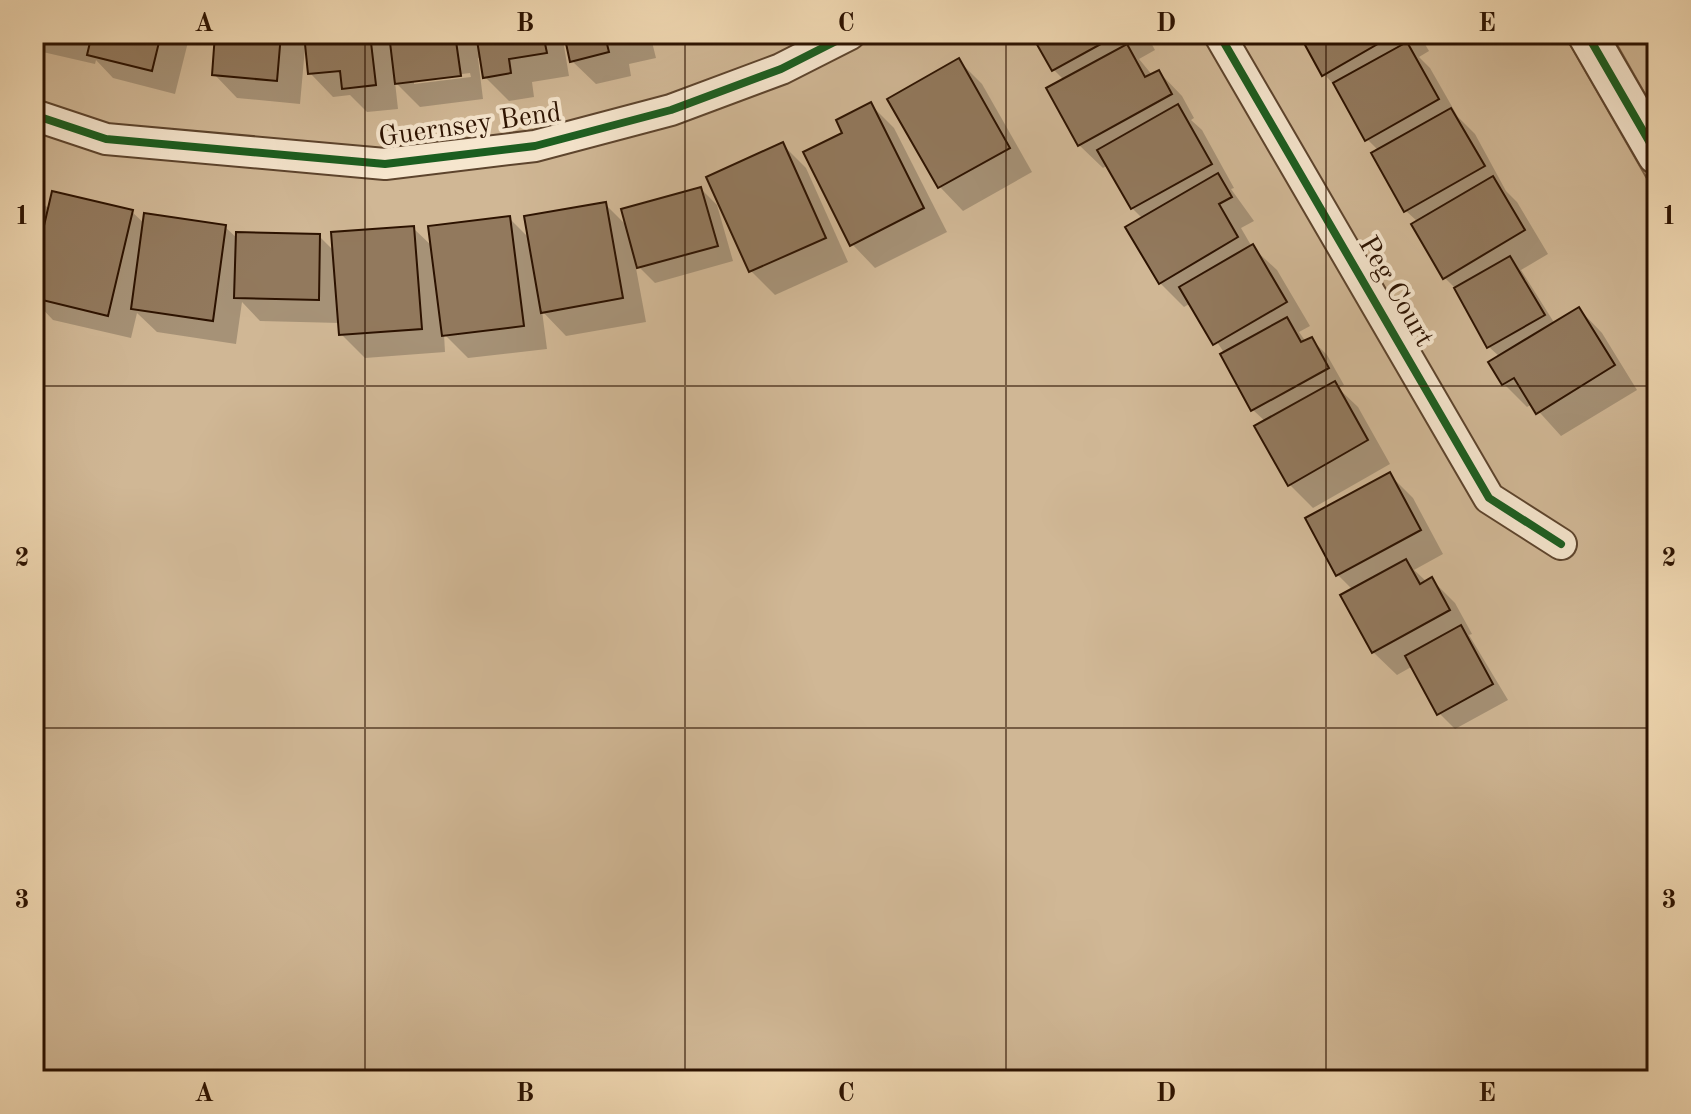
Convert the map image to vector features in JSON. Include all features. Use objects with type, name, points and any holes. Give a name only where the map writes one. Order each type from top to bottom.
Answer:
[{"type":"street","name":"Guernsey Bend","points":[[34,115],[106,139],[385,164],[535,146],[671,110],[781,69],[850,34]]},
{"type":"street","name":"Peg Court","points":[[1219,34],[1489,498],[1561,544]]},
{"type":"street","points":[[1587,34],[1657,155]]},
{"type":"shaded area","points":[[34,34],[1564,34],[1657,196],[1657,1080],[34,1080]]},
{"type":"shaded area","points":[[1611,34],[1656,34],[1657,115]]},
{"type":"building","points":[[92,34],[161,34],[152,71],[87,55]]},
{"type":"building","points":[[215,34],[281,34],[277,81],[212,75]]},
{"type":"building","points":[[304,34],[370,34],[376,85],[342,89],[340,71],[308,74]]},
{"type":"building","points":[[389,34],[455,34],[461,76],[395,84]]},
{"type":"building","points":[[476,34],[543,34],[547,53],[509,59],[511,73],[483,78]]},
{"type":"building","points":[[564,34],[633,34],[606,40],[609,52],[570,62]]},
{"type":"building","points":[[1031,34],[1119,34],[1052,71]]},
{"type":"building","points":[[1299,34],[1395,34],[1322,76]]},
{"type":"building","points":[[1407,42],[1439,99],[1365,141],[1333,83]]},
{"type":"building","points":[[1127,44],[1145,77],[1159,70],[1172,94],[1078,146],[1046,88]]},
{"type":"building","points":[[959,58],[1010,148],[938,188],[887,99]]},
{"type":"building","points":[[871,102],[924,208],[850,246],[803,152],[842,133],[836,120]]},
{"type":"building","points":[[1178,104],[1212,164],[1131,209],[1097,150]]},
{"type":"building","points":[[1451,108],[1485,166],[1404,212],[1371,153]]},
{"type":"building","points":[[783,142],[826,238],[749,272],[706,177]]},
{"type":"building","points":[[1218,173],[1232,197],[1219,204],[1238,237],[1159,284],[1125,227]]},
{"type":"building","points":[[1493,176],[1525,230],[1443,279],[1411,224]]},
{"type":"building","points":[[701,187],[718,246],[637,268],[621,209]]},
{"type":"building","points":[[52,191],[133,210],[108,316],[34,298],[34,269]]},
{"type":"building","points":[[606,202],[623,298],[541,313],[524,216]]},
{"type":"building","points":[[144,213],[226,225],[213,321],[131,309]]},
{"type":"building","points":[[510,216],[524,326],[442,336],[428,226]]},
{"type":"building","points":[[414,226],[422,329],[339,335],[331,232]]},
{"type":"building","points":[[236,232],[320,234],[319,300],[234,298]]},
{"type":"building","points":[[1253,244],[1287,302],[1213,345],[1179,287]]},
{"type":"building","points":[[1510,256],[1545,315],[1487,348],[1454,288]]},
{"type":"building","points":[[1579,307],[1615,365],[1536,414],[1514,378],[1502,385],[1488,362]]},
{"type":"building","points":[[1287,317],[1301,342],[1312,337],[1329,368],[1251,411],[1220,354]]},
{"type":"building","points":[[1335,381],[1368,440],[1288,486],[1254,426]]},
{"type":"building","points":[[1390,472],[1421,530],[1336,576],[1305,518]]},
{"type":"building","points":[[1406,559],[1420,584],[1432,577],[1450,610],[1372,653],[1340,595]]},
{"type":"building","points":[[1461,625],[1493,684],[1437,715],[1405,656]]},
{"type":"cycle path","points":[[34,115],[106,139],[385,164],[535,146],[671,110],[781,69],[850,34]]},
{"type":"cycle path","points":[[1219,34],[1489,498],[1561,544]]},
{"type":"cycle path","points":[[1587,34],[1657,155]]}]
